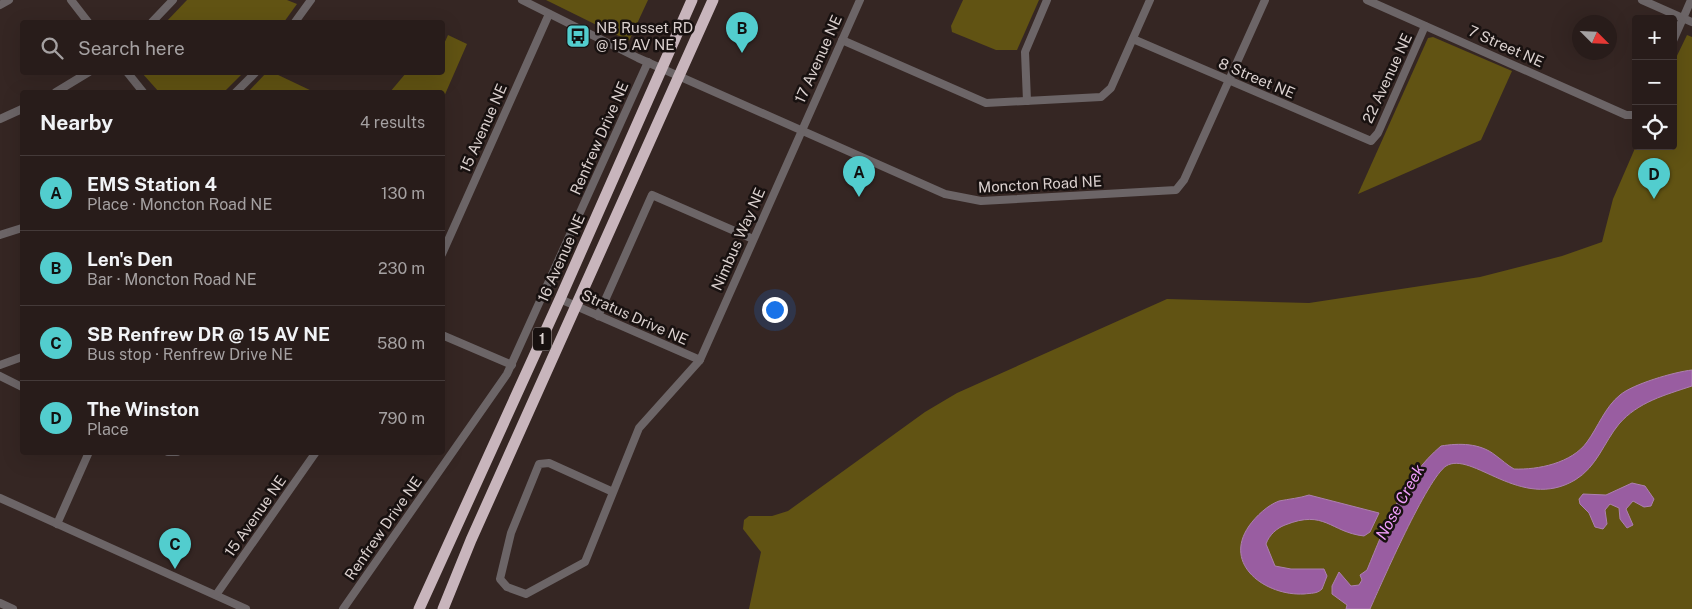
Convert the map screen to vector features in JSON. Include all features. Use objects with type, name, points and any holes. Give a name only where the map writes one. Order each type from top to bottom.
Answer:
[{"type":"highway","name":"16 Avenue NE","points":[[419,609],[560,299],[692,0]]},
{"type":"highway","name":"1","points":[[443,609],[471,540],[712,0]]},
{"type":"street","points":[[0,5],[9,0]]},
{"type":"street","points":[[71,0],[86,20]]},
{"type":"street","points":[[154,20],[173,0]]},
{"type":"street","points":[[297,20],[311,0]]},
{"type":"street","name":"Moncton Road NE","points":[[522,0],[661,68],[945,194],[962,199],[991,201],[1176,190],[1184,180],[1265,0]]},
{"type":"street","name":"17 Avenue NE","points":[[801,130],[860,0]]},
{"type":"street","points":[[1027,101],[1025,52],[1047,0]]},
{"type":"street","points":[[842,40],[979,101],[995,103],[1101,97],[1108,93],[1150,0]]},
{"type":"street","name":"7 Street NE","points":[[1367,0],[1626,115],[1632,115]]},
{"type":"street","points":[[1642,0],[1692,22]]},
{"type":"street","points":[[1677,33],[1692,0]]},
{"type":"street","name":"15 Avenue NE","points":[[445,247],[549,14]]},
{"type":"street","name":"22 Avenue NE","points":[[1371,141],[1378,133],[1426,26]]},
{"type":"street","name":"8 Street NE","points":[[1132,39],[1371,141]]},
{"type":"street","name":"Renfrew Drive NE","points":[[343,609],[512,366],[648,62]]},
{"type":"street","points":[[59,90],[84,75]]},
{"type":"street","points":[[129,75],[140,90]]},
{"type":"street","points":[[238,90],[253,75]]},
{"type":"street","points":[[0,119],[20,110]]},
{"type":"street","name":"Nimbus Way NE","points":[[613,492],[549,463],[539,464],[511,532],[500,579],[507,587],[526,594],[585,562],[639,428],[700,360],[801,130]]},
{"type":"street","points":[[598,316],[652,195],[753,239]]},
{"type":"street","points":[[0,235],[20,229]]},
{"type":"street","name":"Stratus Drive NE","points":[[560,299],[700,360]]},
{"type":"street","points":[[445,336],[512,366]]},
{"type":"street","points":[[0,365],[20,358]]},
{"type":"street","points":[[0,376],[20,386]]},
{"type":"street","points":[[57,524],[88,455]]},
{"type":"street","name":"15 Avenue NE","points":[[216,595],[314,455]]},
{"type":"street","points":[[0,498],[246,609]]},
{"type":"street","points":[[0,603],[13,609]]},
{"type":"shaded area","points":[[187,0],[287,0],[297,4],[285,20],[168,20]]},
{"type":"shaded area","points":[[546,0],[648,0],[629,41]]},
{"type":"shaded area","points":[[963,0],[1039,0],[1017,50],[996,50],[952,32],[951,26]]},
{"type":"shaded area","points":[[448,35],[467,44],[445,94],[445,90],[392,90],[404,75],[445,75],[445,42]]},
{"type":"shaded area","points":[[1687,35],[1692,37],[1692,609],[749,609],[761,552],[743,529],[744,520],[749,516],[772,516],[788,511],[925,412],[957,393],[1167,299],[1309,303],[1480,277],[1562,256],[1602,242],[1613,199],[1634,150],[1677,150],[1677,56]]},
{"type":"shaded area","points":[[1433,37],[1512,71],[1481,140],[1358,194],[1428,38]]},
{"type":"shaded area","points":[[144,75],[241,75],[226,90],[157,90]]},
{"type":"shaded area","points":[[264,75],[278,75],[310,90],[250,90]]},
{"type":"water","name":"Nose Creek","points":[[1692,370],[1692,386],[1653,400],[1626,416],[1583,475],[1555,488],[1536,489],[1517,485],[1470,466],[1457,463],[1446,466],[1428,490],[1417,510],[1370,609],[1346,609],[1347,605],[1332,594],[1332,586],[1339,572],[1351,586],[1359,585],[1362,580],[1360,575],[1367,570],[1381,536],[1406,487],[1416,472],[1441,446],[1462,444],[1483,448],[1514,469],[1554,464],[1581,449],[1610,405],[1620,395],[1654,379]]},
{"type":"water","points":[[1632,483],[1645,486],[1654,499],[1651,506],[1644,507],[1633,501],[1626,509],[1633,525],[1627,528],[1620,519],[1619,508],[1610,504],[1605,510],[1607,524],[1603,529],[1595,527],[1589,513],[1580,504],[1579,499],[1583,494],[1606,495]]},
{"type":"water","points":[[1309,495],[1379,513],[1370,532],[1364,536],[1352,534],[1319,520],[1309,519],[1285,525],[1276,530],[1266,544],[1275,566],[1291,569],[1324,569],[1327,576],[1322,589],[1316,593],[1290,593],[1276,590],[1263,584],[1252,575],[1245,565],[1241,553],[1242,540],[1249,526],[1262,511],[1279,501]]},
{"type":"place","name":"NB Russet RD @ 15 AV NE","points":[[578,36]]},
{"type":"place","name":"Len's Den","points":[[742,53]]},
{"type":"place","name":"EMS Station 4","points":[[859,197]]},
{"type":"place","name":"The Winston","points":[[1654,199]]},
{"type":"place","name":"SB Renfrew DR @ 15 AV NE","points":[[175,569]]}]
